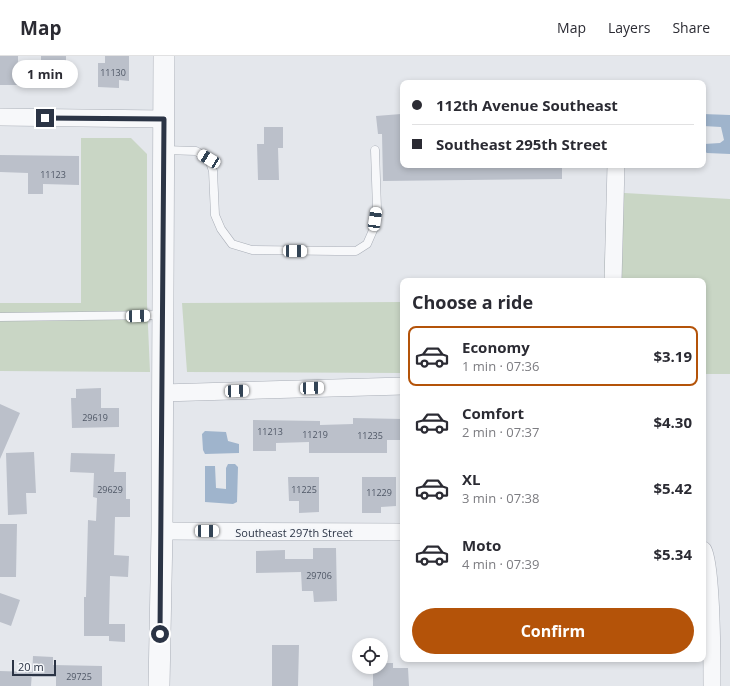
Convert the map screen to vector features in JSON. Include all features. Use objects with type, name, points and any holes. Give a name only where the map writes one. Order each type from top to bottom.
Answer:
[{"type":"street","points":[[159,686],[162,531],[164,56]]},
{"type":"street","points":[[0,117],[164,119]]},
{"type":"street","points":[[613,278],[616,168]]},
{"type":"street","points":[[162,393],[400,386]]},
{"type":"street","name":"Southeast 297th Street","points":[[162,531],[400,532]]},
{"type":"street","points":[[706,554],[709,580],[712,686]]},
{"type":"lane","points":[[164,150],[196,151],[209,159],[213,171],[215,215],[221,229],[232,244],[252,250],[356,251],[367,244],[374,228],[377,209],[375,150]]},
{"type":"lane","points":[[0,317],[162,315]]},
{"type":"green space","points":[[81,138],[131,138],[147,154],[147,303],[150,372],[0,371],[0,303],[81,303]]},
{"type":"green space","points":[[607,192],[730,199],[730,374],[706,374],[706,278],[604,278]]},
{"type":"green space","points":[[400,302],[400,373],[187,372],[182,303]]},
{"type":"water","points":[[706,114],[730,115],[730,154],[707,153],[706,144],[720,143],[724,140],[721,127],[706,126]]},
{"type":"water","points":[[205,431],[226,432],[228,441],[239,444],[239,453],[205,454],[203,450],[202,434]]},
{"type":"water","points":[[228,464],[235,464],[238,467],[237,502],[233,504],[205,502],[205,466],[215,466],[216,488],[226,489],[226,468]]},
{"type":"building","points":[[0,56],[18,56],[18,67],[41,67],[41,56],[66,56],[66,80],[56,80],[56,85],[0,85]]},
{"type":"building","points":[[105,56],[129,56],[129,81],[119,80],[119,88],[98,87],[98,63],[105,63]]},
{"type":"building","points":[[400,114],[400,168],[562,168],[562,179],[383,181],[382,134],[378,134],[376,116]]},
{"type":"building","points":[[264,127],[283,127],[283,148],[278,148],[279,180],[258,180],[257,144],[264,144]]},
{"type":"building","points":[[0,155],[79,156],[79,185],[43,184],[43,194],[28,194],[28,173],[0,172]]},
{"type":"building","points":[[101,388],[101,408],[119,408],[119,427],[72,428],[71,398],[76,398],[76,389]]},
{"type":"building","points":[[0,404],[20,413],[0,459]]},
{"type":"building","points":[[353,418],[400,419],[400,440],[387,440],[387,453],[309,453],[309,442],[276,443],[276,451],[253,451],[253,420],[320,421],[320,425],[353,424]]},
{"type":"building","points":[[34,452],[36,493],[26,493],[27,514],[8,515],[6,453]]},
{"type":"building","points":[[71,453],[115,454],[114,472],[126,472],[126,499],[130,499],[130,517],[115,517],[114,555],[129,556],[128,577],[110,576],[109,624],[125,624],[125,642],[109,641],[109,636],[84,636],[84,597],[86,597],[88,520],[96,521],[97,498],[93,497],[94,473],[70,472]]},
{"type":"building","points":[[288,477],[319,477],[319,512],[299,513],[299,501],[289,501]]},
{"type":"building","points":[[362,477],[396,477],[396,506],[381,507],[381,513],[362,513]]},
{"type":"building","points":[[0,524],[17,524],[16,577],[0,577]]},
{"type":"building","points":[[313,548],[336,548],[337,601],[314,602],[313,591],[302,591],[301,572],[256,573],[256,551],[285,550],[285,559],[313,559]]},
{"type":"building","points":[[0,593],[20,600],[11,626],[0,622]]},
{"type":"building","points":[[272,645],[299,645],[298,686],[272,686]]},
{"type":"building","points":[[33,656],[53,657],[53,665],[102,666],[102,686],[56,686],[56,677],[32,677]]},
{"type":"building","points":[[388,663],[393,663],[393,668],[408,668],[409,686],[373,686],[373,674],[388,674]]},
{"type":"building","points":[[0,671],[32,672],[31,686],[0,686]]},
{"type":"route","points":[[45,118],[164,119],[160,634]]}]
